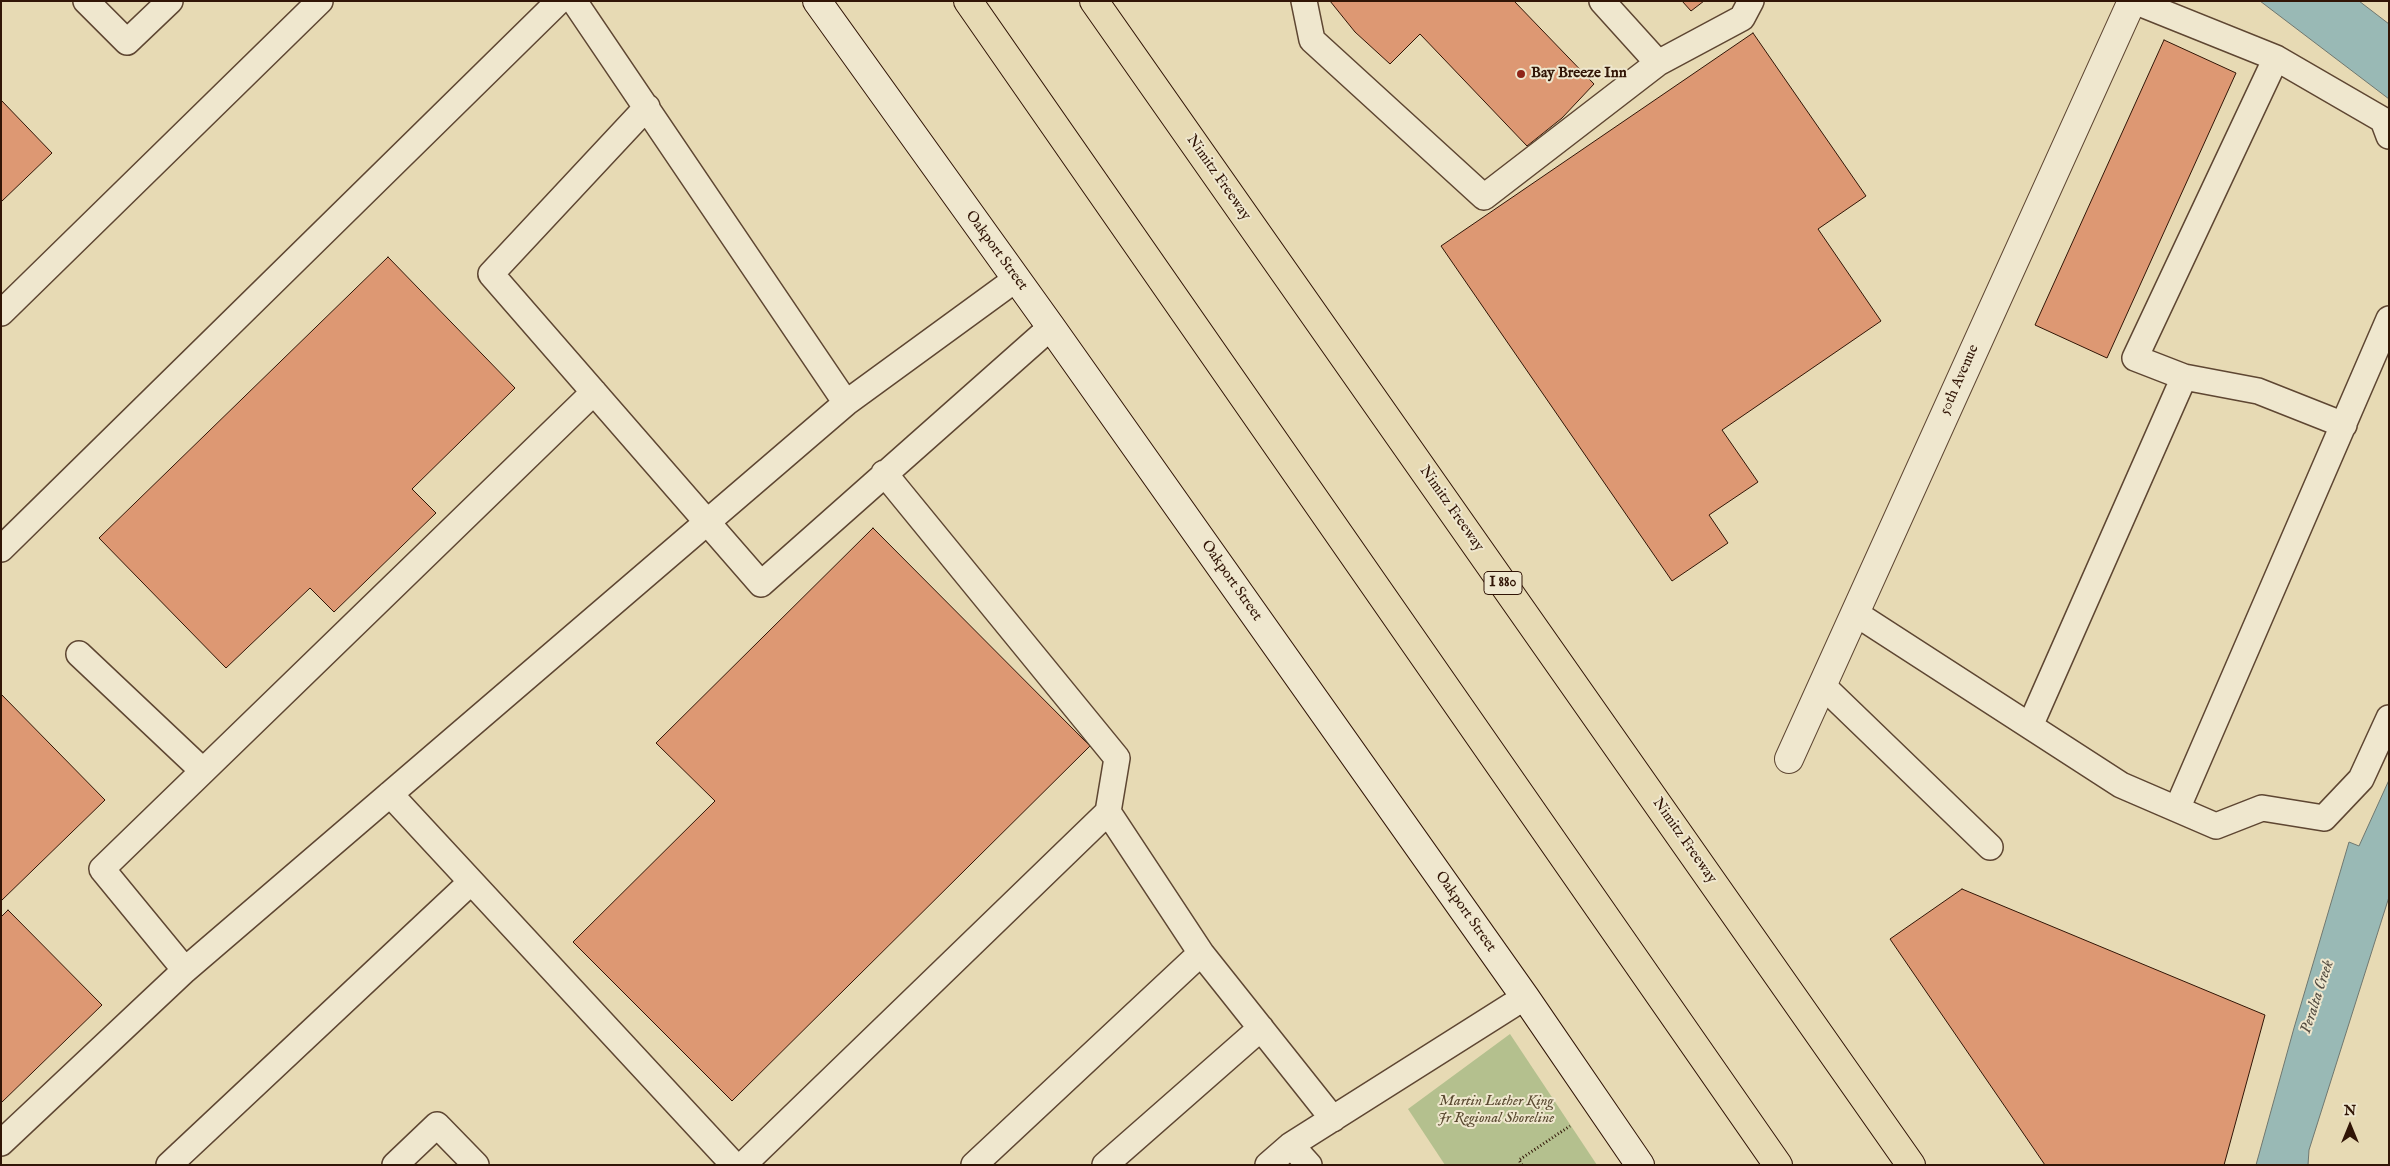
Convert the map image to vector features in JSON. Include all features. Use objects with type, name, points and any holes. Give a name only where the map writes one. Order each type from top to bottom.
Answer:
[{"type":"highway","points":[[968,1],[1778,1165]]},
{"type":"highway","name":"Nimitz Freeway","points":[[1094,1],[1911,1165]]},
{"type":"main road","name":"Oakport Street","points":[[817,1],[1052,328],[1525,997],[1640,1165]]},
{"type":"main road","name":"50th Avenue","points":[[1789,759],[2133,1]]},
{"type":"lane","points":[[86,1],[127,42],[170,1]]},
{"type":"lane","points":[[1,313],[320,1]]},
{"type":"lane","points":[[1,549],[559,1]]},
{"type":"lane","points":[[574,1],[846,402]]},
{"type":"lane","points":[[1304,1],[1312,40],[1484,197],[1658,63],[1742,18],[1751,1]]},
{"type":"lane","points":[[1602,1],[1658,63]]},
{"type":"lane","points":[[2133,1],[2276,58],[2383,120],[2389,136]]},
{"type":"lane","points":[[2276,58],[2135,358],[2184,377],[2258,392],[2344,425]]},
{"type":"lane","points":[[646,107],[491,274],[761,584],[884,473],[1052,328]]},
{"type":"lane","points":[[1,1142],[185,970],[846,402],[1016,279]]},
{"type":"lane","points":[[2177,809],[2389,319]]},
{"type":"lane","points":[[2030,726],[2184,377]]},
{"type":"lane","points":[[185,970],[102,868],[594,392]]},
{"type":"lane","points":[[743,1165],[1108,812],[1117,758],[884,473]]},
{"type":"lane","points":[[1855,613],[2122,785],[2216,826],[2262,808],[2324,818],[2361,779],[2389,718]]},
{"type":"lane","points":[[79,654],[203,771]]},
{"type":"lane","points":[[1822,685],[1990,847]]},
{"type":"lane","points":[[390,794],[734,1165]]},
{"type":"lane","points":[[1108,812],[1201,953],[1333,1119]]},
{"type":"lane","points":[[168,1165],[470,882]]},
{"type":"lane","points":[[974,1165],[1201,953]]},
{"type":"lane","points":[[1268,1165],[1291,1145],[1525,997]]},
{"type":"lane","points":[[1105,1165],[1261,1028]]},
{"type":"lane","points":[[395,1165],[437,1125],[476,1165]]},
{"type":"lane","points":[[1291,1145],[1309,1165]]},
{"type":"path","points":[[1522,1165],[1519,1160],[1598,1106]]},
{"type":"green space","name":"Martin Luther King Jr Regional Shoreline","points":[[1510,1034],[1597,1165],[1445,1165],[1408,1109]]},
{"type":"water","points":[[2260,1],[2359,1],[2389,24],[2389,99]]},
{"type":"water","name":"Peralta Creek","points":[[2389,780],[2389,897],[2309,1150],[2308,1165],[2256,1165],[2349,842],[2359,846]]},
{"type":"building","name":"Bay Breeze Inn","points":[[1330,1],[1514,1],[1594,84],[1562,118],[1527,146],[1420,34],[1390,64],[1355,32]]},
{"type":"building","points":[[1682,1],[1704,1],[1691,11]]},
{"type":"building","points":[[1753,33],[1866,196],[1818,229],[1881,321],[1722,430],[1758,482],[1709,515],[1728,543],[1672,581],[1441,246]]},
{"type":"building","points":[[2164,40],[2236,73],[2107,358],[2035,325]]},
{"type":"building","points":[[1,100],[52,153],[1,202]]},
{"type":"building","points":[[388,257],[515,388],[412,489],[436,513],[334,612],[310,588],[226,668],[99,538]]},
{"type":"building","points":[[873,528],[1090,746],[732,1101],[573,942],[715,801],[656,743]]},
{"type":"building","points":[[1,694],[105,800],[1,901]]},
{"type":"building","points":[[1962,889],[2265,1015],[2224,1165],[2045,1165],[1890,939]]},
{"type":"building","points":[[8,910],[102,1005],[1,1103],[1,917]]},
{"type":"place","name":"Bay Breeze Inn","points":[[1521,74]]}]
